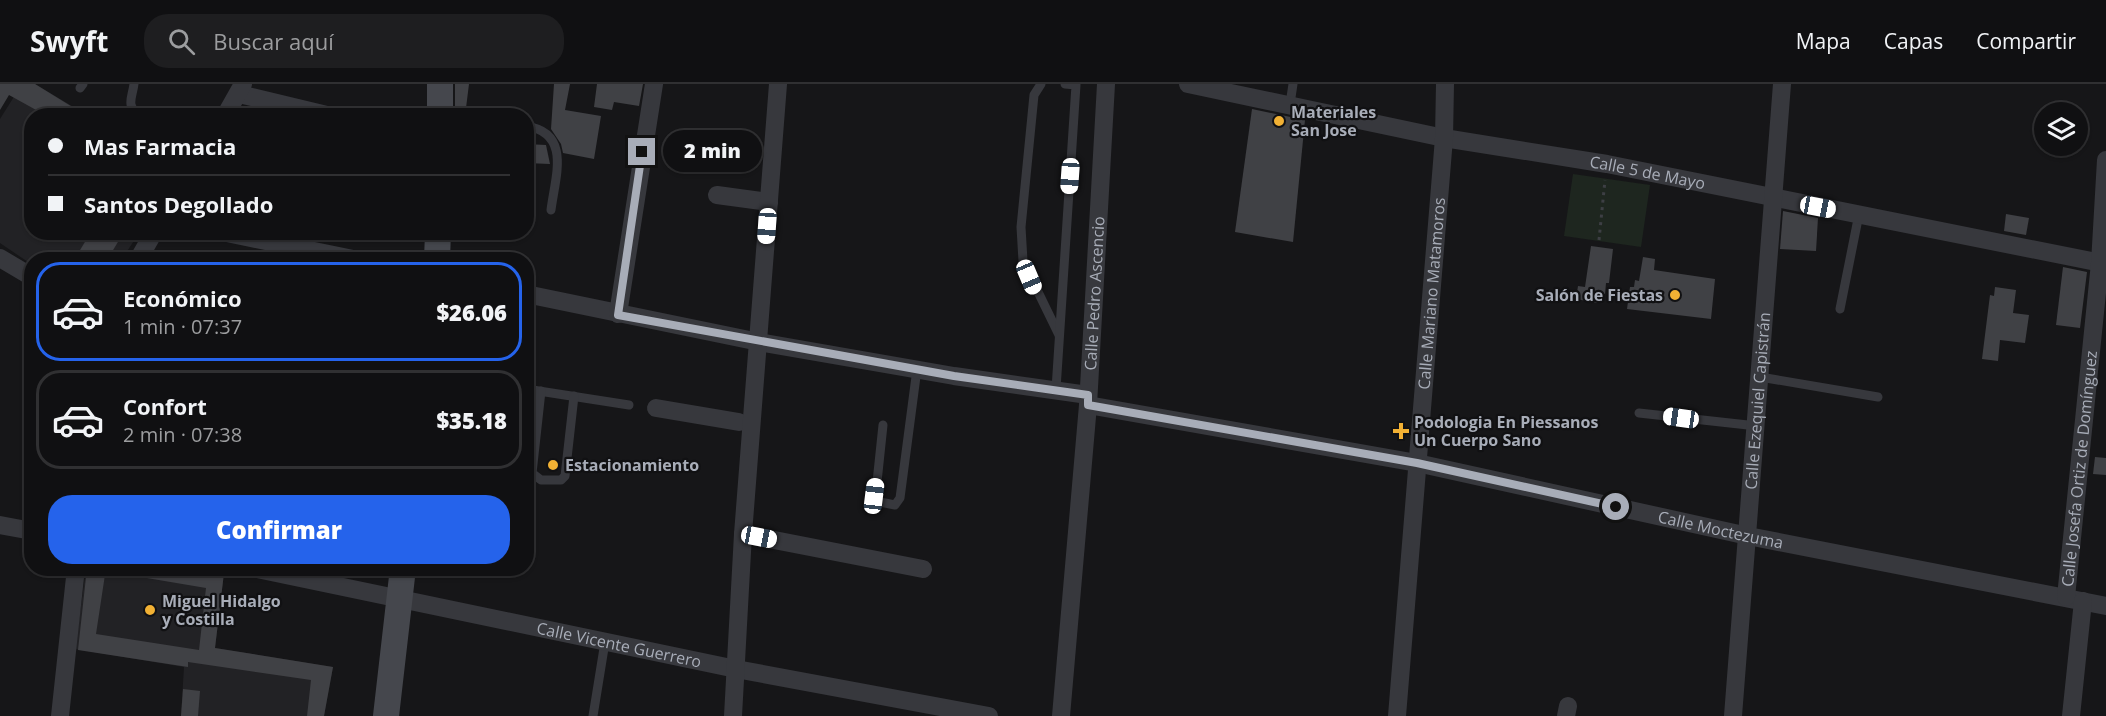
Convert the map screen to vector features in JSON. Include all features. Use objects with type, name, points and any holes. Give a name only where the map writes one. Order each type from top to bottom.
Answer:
[{"type":"main road","points":[[440,84],[440,108]]},
{"type":"main road","points":[[386,716],[402,576]]},
{"type":"street","points":[[618,315],[645,129],[654,84]]},
{"type":"street","points":[[733,716],[743,534],[745,423],[759,342],[778,84]]},
{"type":"street","name":"Calle Pedro Ascencio","points":[[1061,716],[1088,400],[1106,84]]},
{"type":"street","name":"Calle 5 de Mayo","points":[[1188,84],[1444,138],[1607,164],[2103,263]]},
{"type":"street","name":"Calle Mariano Matamoros","points":[[1397,716],[1444,138],[1446,84]]},
{"type":"street","name":"Calle Ezequiel Capistrán","points":[[1732,716],[1757,426],[1782,84]]},
{"type":"street","points":[[229,108],[241,87],[306,108]]},
{"type":"street","name":"Calle Josefa Ortiz de Domínguez","points":[[2071,716],[2074,599],[2103,263],[2106,160]]},
{"type":"street","points":[[717,195],[769,202]]},
{"type":"street","points":[[249,240],[290,252]]},
{"type":"street","points":[[0,258],[24,272]]},
{"type":"street","name":"Calle Moctezuma","points":[[534,296],[618,315],[759,342],[917,369],[1056,389],[1088,400],[1417,463],[1748,536],[2106,606]]},
{"type":"street","points":[[656,408],[745,423]]},
{"type":"street","points":[[0,525],[24,530]]},
{"type":"street","points":[[743,534],[923,569]]},
{"type":"street","points":[[60,716],[75,576]]},
{"type":"street","name":"Calle Vicente Guerrero","points":[[290,576],[399,601],[736,669],[989,716]]},
{"type":"lane","points":[[132,108],[128,101],[134,84]]},
{"type":"lane","points":[[1041,84],[1034,95],[1022,216],[1023,261],[1059,335]]},
{"type":"lane","points":[[1056,389],[1076,85],[1065,84]]},
{"type":"lane","points":[[1290,104],[1293,84]]},
{"type":"lane","points":[[534,127],[554,139],[558,154],[551,210]]},
{"type":"lane","points":[[1840,309],[1860,214]]},
{"type":"lane","points":[[883,425],[875,501],[878,504],[895,505],[900,498],[917,369]]},
{"type":"lane","points":[[1760,377],[1878,397]]},
{"type":"lane","points":[[534,390],[628,405]]},
{"type":"lane","points":[[534,455],[541,391]]},
{"type":"lane","points":[[534,475],[541,480],[561,480],[565,476],[573,396]]},
{"type":"lane","points":[[1640,412],[1757,426]]},
{"type":"lane","points":[[593,716],[605,642]]},
{"type":"path","points":[[1599,240],[1607,164]]},
{"type":"shaded area","points":[[22,84],[35,84],[75,108],[24,108],[24,240],[134,240],[127,252],[24,252],[24,259],[0,243],[0,119]]},
{"type":"shaded area","points":[[1573,174],[1650,185],[1641,247],[1564,236]]},
{"type":"shaded area","name":"Miguel Hidalgo y Costilla","points":[[85,576],[224,576],[215,648],[333,667],[324,716],[181,716],[184,667],[75,649]]},
{"type":"building","points":[[0,84],[35,84],[74,108],[33,108],[9,95],[0,110]]},
{"type":"building","points":[[455,84],[469,84],[466,108],[455,107]]},
{"type":"building","points":[[554,84],[570,84],[565,110],[601,116],[594,159],[563,153],[561,144],[551,129]]},
{"type":"building","points":[[597,84],[643,84],[639,106],[614,102],[612,110],[594,107]]},
{"type":"building","points":[[1252,109],[1305,120],[1293,242],[1235,232]]},
{"type":"building","points":[[534,144],[546,145],[550,164],[534,163]]},
{"type":"building","points":[[1783,211],[1818,218],[1816,251],[1780,249]]},
{"type":"building","points":[[2006,214],[2029,218],[2026,235],[2004,231]]},
{"type":"building","points":[[86,240],[119,240],[112,252],[79,252]]},
{"type":"building","points":[[1591,246],[1613,249],[1609,283],[1606,283],[1605,294],[1598,293],[1597,303],[1576,299],[1578,286],[1585,287]]},
{"type":"building","name":"Salón de Fiestas","points":[[1643,257],[1655,259],[1654,270],[1715,279],[1711,319],[1627,309],[1630,287],[1634,287],[1635,280],[1639,281]]},
{"type":"building","points":[[2063,267],[2087,272],[2080,328],[2056,325]]},
{"type":"building","points":[[1995,287],[2016,290],[2013,313],[2029,315],[2025,343],[2000,340],[1998,361],[1982,359],[1990,295],[1994,296]]},
{"type":"building","points":[[2095,457],[2106,458],[2106,475],[2093,474]]},
{"type":"building","points":[[86,576],[105,576],[96,634],[199,650],[206,588],[135,576],[224,576],[215,648],[333,667],[324,716],[307,716],[311,680],[188,662],[188,667],[78,650]]},
{"type":"building","points":[[183,689],[200,691],[198,716],[181,716]]},
{"type":"place","name":"Materiales San Jose","points":[[1279,121]]},
{"type":"place","name":"Salón de Fiestas","points":[[1675,295]]},
{"type":"place","name":"Podologia En Piessanos Un Cuerpo Sano","points":[[1401,431]]},
{"type":"place","name":"Estacionamiento","points":[[553,465]]},
{"type":"place","name":"Miguel Hidalgo y Costilla","points":[[150,610]]},
{"type":"route","points":[[642,152],[618,315],[954,376],[1088,395],[1088,405],[1417,463],[1616,507]]}]
